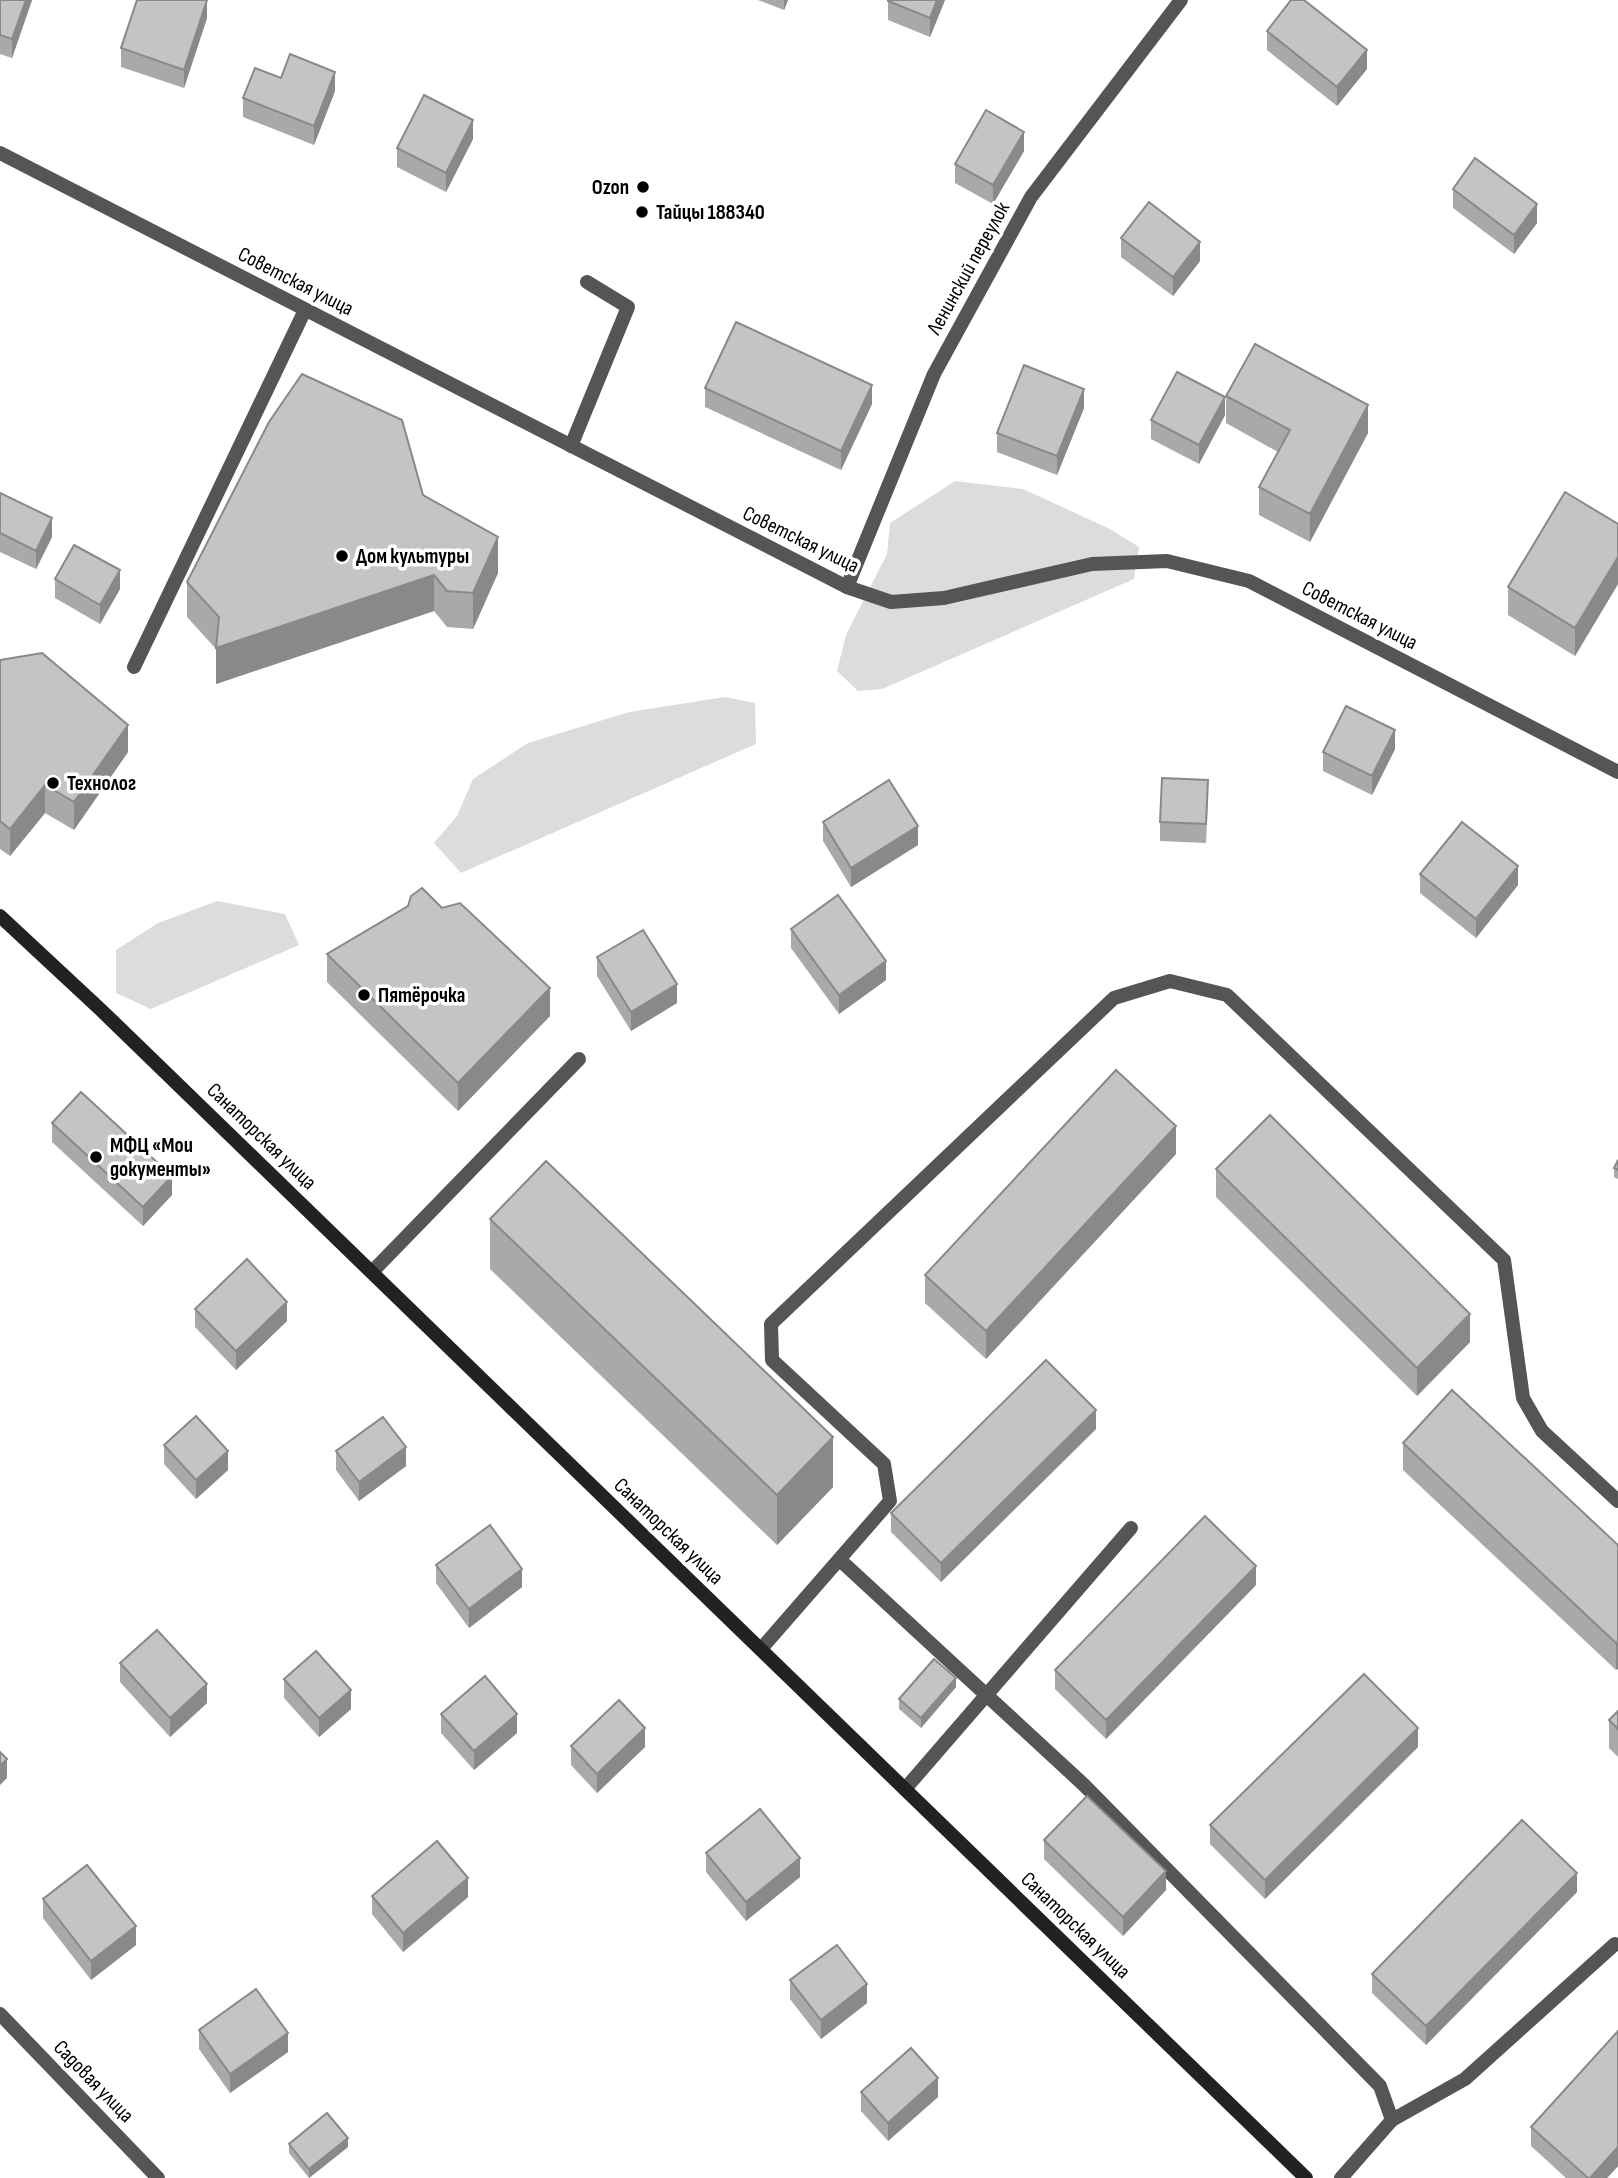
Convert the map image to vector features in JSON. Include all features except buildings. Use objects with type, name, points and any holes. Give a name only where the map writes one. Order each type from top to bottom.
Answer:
[{"type":"street","name":"Ленинский переулок","points":[[847,587],[934,374],[1031,197],[1181,0]]},
{"type":"street","name":"Советская улица","points":[[0,153],[847,587],[891,602],[944,598],[1092,564],[1167,561],[1249,581],[1618,772]]},
{"type":"street","points":[[571,446],[628,307],[587,282]]},
{"type":"street","points":[[134,667],[305,310]]},
{"type":"street","name":"Санаторская улица","points":[[0,916],[83,992],[1306,2178]]},
{"type":"street","points":[[761,1649],[890,1501],[884,1464],[772,1360],[771,1324],[1114,999],[1170,981],[1227,995],[1504,1260],[1523,1398],[1542,1432],[1618,1501]]},
{"type":"street","points":[[372,1272],[579,1059]]},
{"type":"street","points":[[905,1789],[1131,1528]]},
{"type":"street","points":[[840,1560],[1084,1786],[1360,2064],[1380,2086],[1392,2120]]},
{"type":"street","points":[[1341,2178],[1392,2120],[1465,2079],[1615,1944]]},
{"type":"street","name":"Садовая улица","points":[[0,2014],[158,2178]]},
{"type":"shaded area","points":[[955,481],[1023,489],[1110,529],[1139,547],[1134,579],[882,689],[858,691],[837,671],[846,635],[887,554],[890,523]]},
{"type":"shaded area","points":[[725,697],[755,703],[756,744],[461,873],[434,843],[457,816],[473,779],[528,743],[629,712]]},
{"type":"shaded area","points":[[217,901],[285,914],[299,945],[151,1009],[116,993],[116,950],[158,923]]},
{"type":"place","name":"Ozon","points":[[643,187]]},
{"type":"place","name":"Тайцы 188340","points":[[642,212]]},
{"type":"place","name":"Дом культуры","points":[[342,556]]},
{"type":"place","name":"Технолог","points":[[53,783]]},
{"type":"place","name":"Пятёрочка","points":[[364,995]]},
{"type":"place","name":"МФЦ «Мои документы»","points":[[96,1157]]}]
